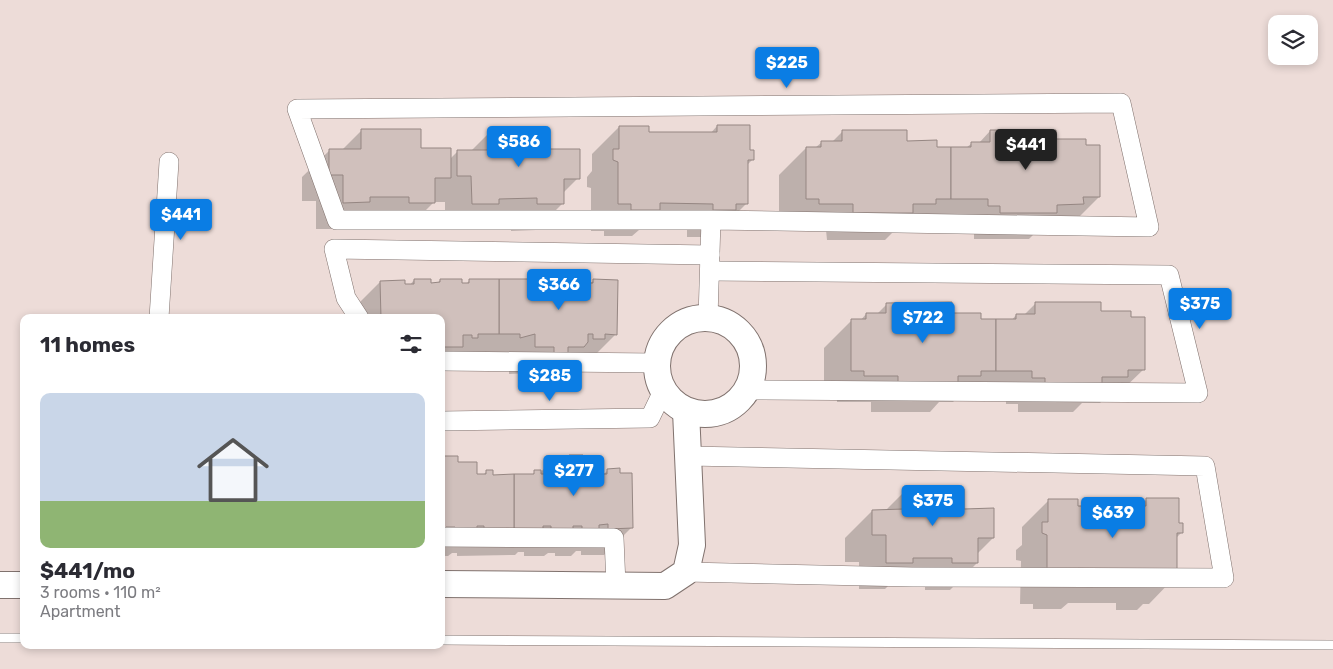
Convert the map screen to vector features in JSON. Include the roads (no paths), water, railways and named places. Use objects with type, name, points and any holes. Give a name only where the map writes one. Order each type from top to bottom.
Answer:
[{"type":"street","points":[[1121,103],[1149,227],[741,220],[711,220],[337,220],[297,109],[1121,103]]},
{"type":"street","points":[[159,314],[169,162]]},
{"type":"street","points":[[708,318],[711,220]]},
{"type":"street","points":[[356,314],[346,298],[334,249],[710,263],[1169,275],[1198,393],[747,390]]},
{"type":"street","points":[[708,318],[724,322],[737,330],[747,343],[752,358],[752,374],[747,390],[738,401],[727,409],[714,414],[700,414],[686,411],[673,403],[663,391],[658,378],[656,363],[660,348],[668,335],[679,325],[693,319],[708,318]]},
{"type":"street","points":[[445,361],[656,363]]},
{"type":"street","points":[[445,421],[650,418],[663,391]]},
{"type":"street","points":[[686,411],[692,545],[686,572]]},
{"type":"street","points":[[445,584],[665,586],[686,572],[912,577],[1224,578],[1205,466],[688,456]]},
{"type":"street","points":[[445,537],[614,538],[616,586]]},
{"type":"street","points":[[0,585],[20,585]]},
{"type":"lane","points":[[0,638],[20,638]]},
{"type":"lane","points":[[445,640],[1333,645]]}]
